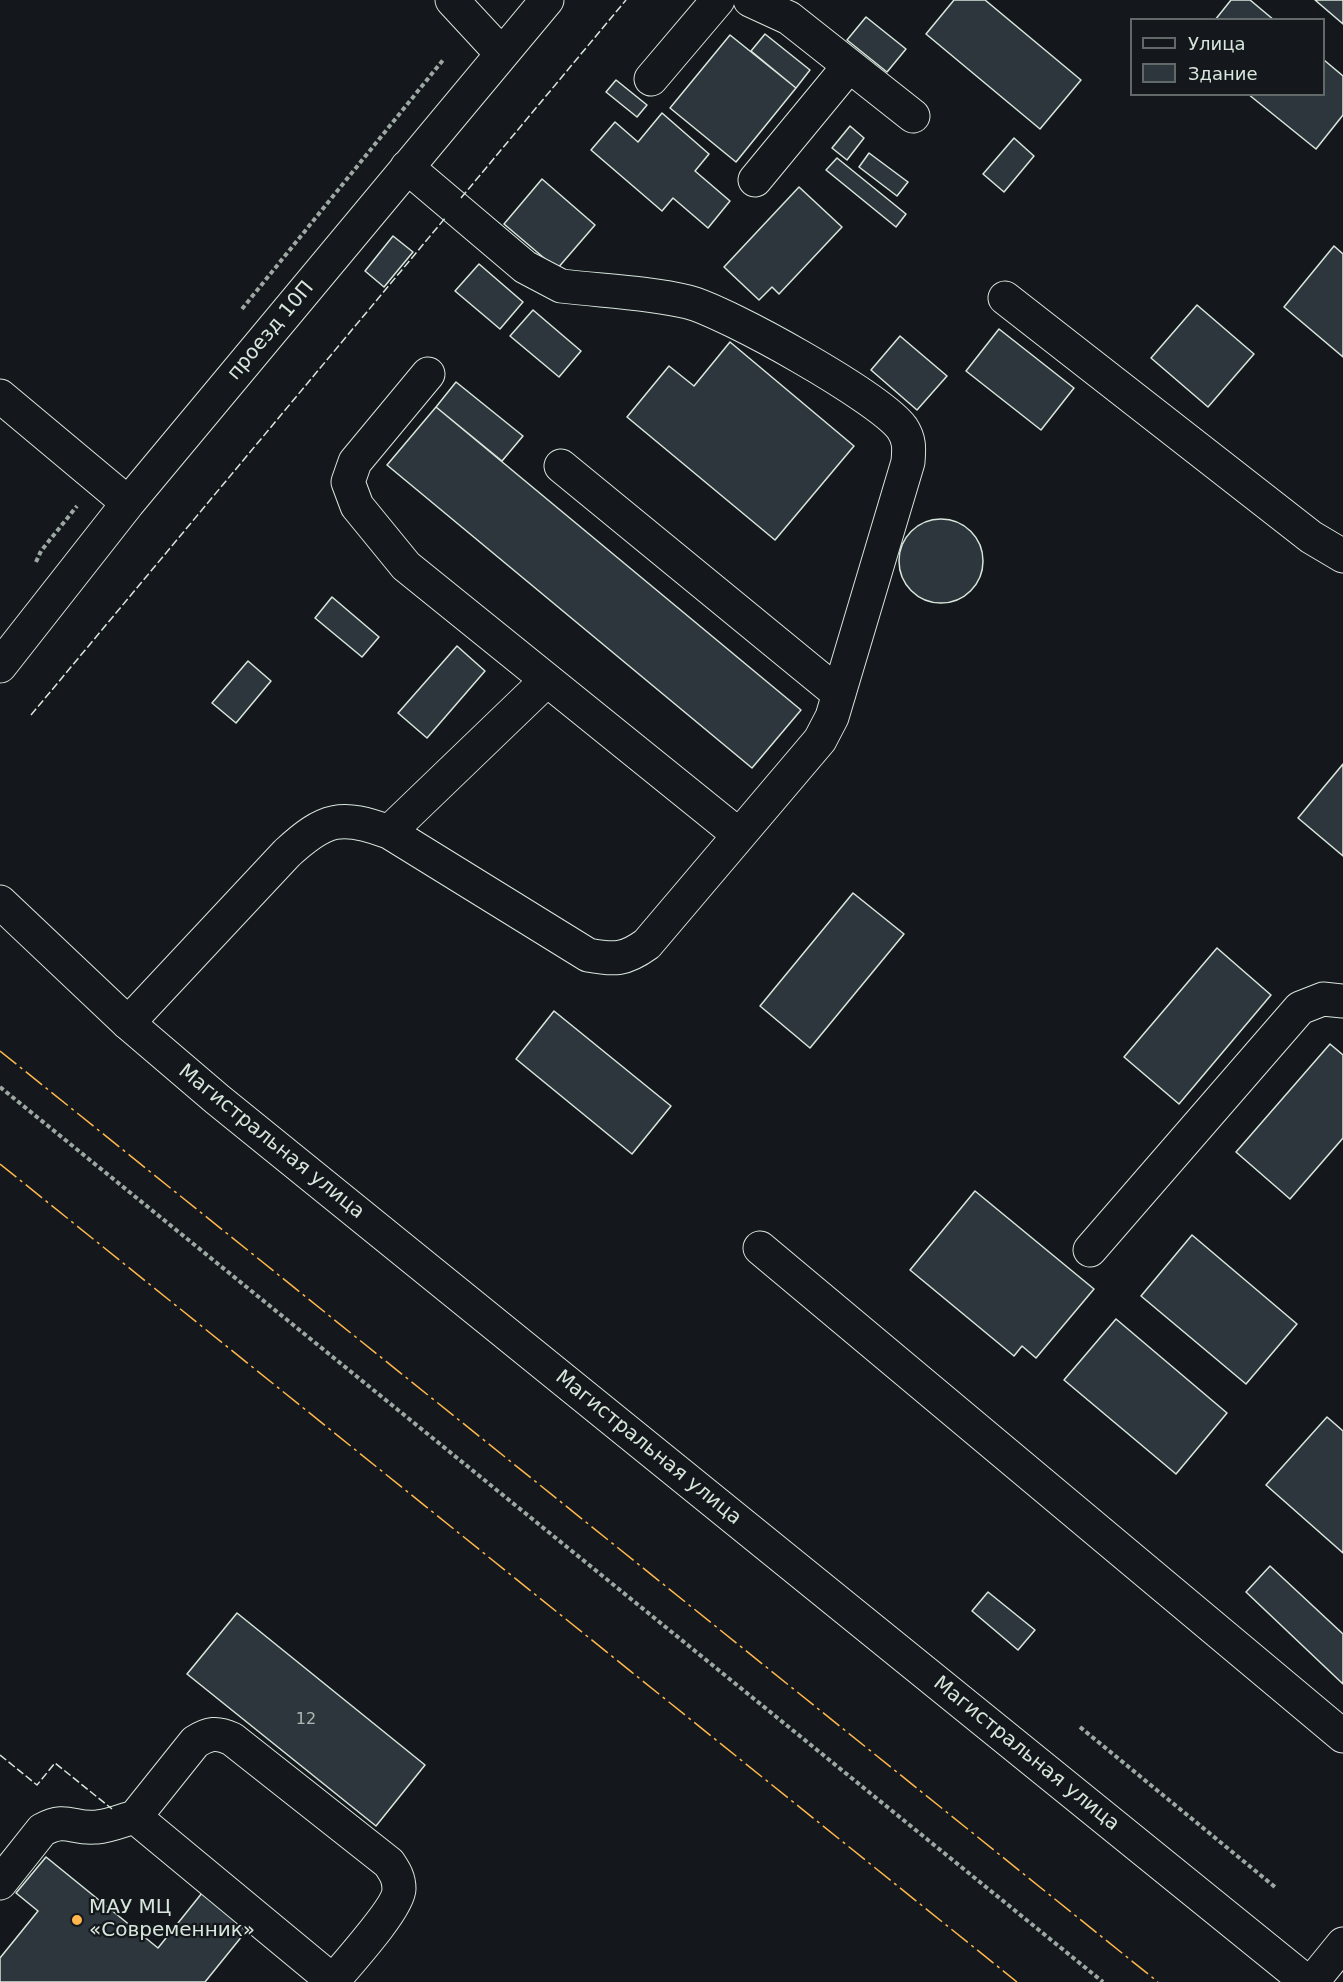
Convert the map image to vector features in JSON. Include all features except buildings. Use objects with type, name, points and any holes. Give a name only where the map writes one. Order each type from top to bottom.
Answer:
[{"type":"main road","points":[[452,0],[502,54]]},
{"type":"main road","name":"проезд 10П","points":[[0,666],[129,503],[547,0]]},
{"type":"main road","points":[[651,79],[718,0]]},
{"type":"main road","points":[[750,0],[789,18],[913,116]]},
{"type":"main road","points":[[755,180],[849,66]]},
{"type":"main road","points":[[128,1023],[309,833],[332,822],[359,821],[389,832],[588,955],[611,959],[631,955],[647,944],[740,835],[820,740],[832,717],[909,462],[909,442],[902,429],[891,415],[867,397],[716,310],[686,301],[561,286],[544,279],[525,267],[407,167]]},
{"type":"main road","points":[[1005,298],[1311,537],[1343,556]]},
{"type":"main road","points":[[428,374],[355,462],[348,482],[357,506],[406,566],[740,835]]},
{"type":"main road","points":[[0,396],[129,503]]},
{"type":"main road","points":[[561,466],[839,694]]},
{"type":"main road","points":[[389,832],[547,680]]},
{"type":"main road","name":"Магистральная улица","points":[[0,902],[128,1023],[217,1099],[1307,1982]]},
{"type":"main road","points":[[1090,1250],[1300,1008],[1323,999],[1343,1001]]},
{"type":"main road","points":[[760,1248],[1343,1736]]},
{"type":"main road","points":[[0,1883],[42,1830],[50,1825],[60,1822],[99,1827],[135,1817],[195,1742],[206,1734],[220,1733],[232,1738],[388,1863],[398,1876],[400,1892],[393,1906],[333,1981],[135,1817]]},
{"type":"main road","points":[[1312,1982],[1343,1944]]},
{"type":"path","points":[[0,1087],[1102,1982]]},
{"type":"path","points":[[1080,1727],[1275,1887]]},
{"type":"fence","points":[[461,198],[626,0]]},
{"type":"fence","points":[[31,715],[446,217]]},
{"type":"fence","points":[[0,1755],[37,1785],[55,1763],[112,1809]]},
{"type":"power","points":[[0,1051],[1158,1982]]},
{"type":"power","points":[[0,1164],[1017,1982]]},
{"type":"place","name":"МАУ МЦ «Современник»","points":[[77,1920]]}]
